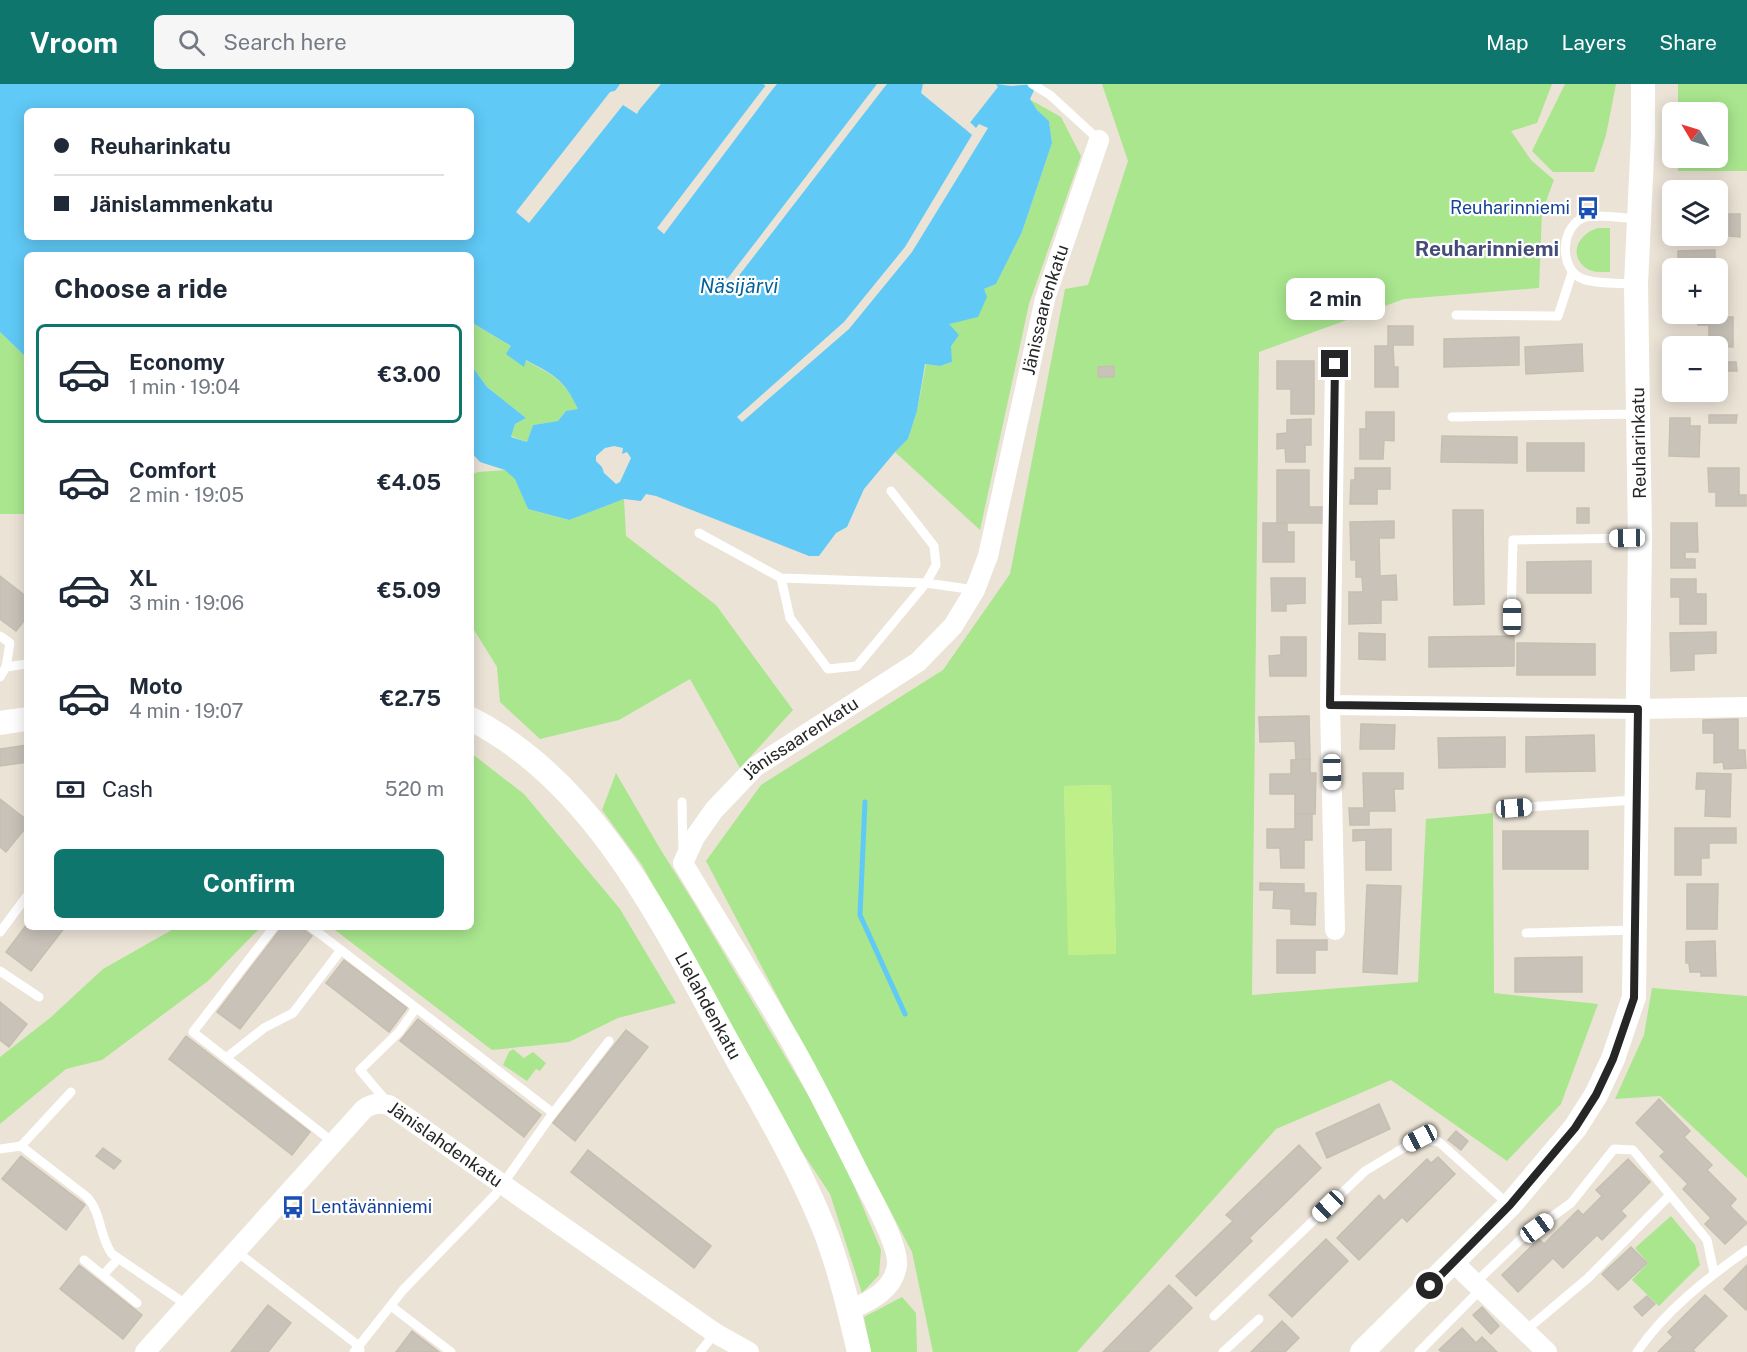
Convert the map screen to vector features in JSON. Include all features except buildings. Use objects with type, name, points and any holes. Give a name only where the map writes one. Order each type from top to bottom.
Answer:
[{"type":"street","name":"Reuharinkatu","points":[[1362,1352],[1510,1205],[1575,1128],[1596,1095],[1613,1059],[1634,998],[1640,538],[1636,284],[1643,84]]},
{"type":"street","name":"Jänissaarenkatu","points":[[683,863],[695,837],[714,810],[755,767],[918,662],[953,626],[975,590],[988,556],[1045,299],[1099,140]]},
{"type":"street","points":[[1335,364],[1330,705],[1335,930]]},
{"type":"street","points":[[1330,705],[1638,709],[1747,707]]},
{"type":"street","points":[[0,723],[24,719]]},
{"type":"street","name":"Lielahdenkatu","points":[[474,721],[510,742],[546,771],[593,822],[629,870],[687,967],[799,1173],[822,1225],[850,1310],[859,1352]]},
{"type":"street","points":[[683,863],[795,1050],[877,1208],[896,1252],[897,1263],[890,1282],[870,1301],[850,1310]]},
{"type":"street","name":"Jänislahdenkatu","points":[[153,1348],[187,1305],[364,1109],[372,1104],[380,1103],[389,1105],[743,1351]]},
{"type":"street","points":[[1454,1263],[1547,1352]]},
{"type":"lane","points":[[1032,84],[1050,95],[1099,140]]},
{"type":"lane","points":[[1636,284],[1584,280],[1572,273],[1566,262],[1567,235],[1575,224],[1586,217],[1639,219]]},
{"type":"lane","points":[[1456,315],[1558,316],[1572,273]]},
{"type":"lane","points":[[1452,417],[1638,414]]},
{"type":"lane","points":[[781,578],[790,618],[828,669],[856,666],[926,583],[936,565],[934,546],[891,491]]},
{"type":"lane","points":[[699,533],[781,578],[926,583],[975,590]]},
{"type":"lane","points":[[1512,617],[1513,540],[1640,538]]},
{"type":"lane","points":[[0,636],[10,643],[6,668],[0,677]]},
{"type":"lane","points":[[6,668],[24,665]]},
{"type":"lane","points":[[1514,808],[1637,800]]},
{"type":"lane","points":[[682,802],[683,863]]},
{"type":"lane","points":[[0,932],[24,900]]},
{"type":"lane","points":[[272,930],[193,1032],[334,1143]]},
{"type":"lane","points":[[315,930],[553,1113]]},
{"type":"lane","points":[[1527,933],[1635,930]]},
{"type":"lane","points":[[226,1058],[264,1028],[293,1013],[341,950]]},
{"type":"lane","points":[[0,971],[39,997]]},
{"type":"lane","points":[[389,1105],[360,1070],[399,1032],[416,1008]]},
{"type":"lane","points":[[236,1251],[358,1350],[426,1265],[476,1215],[502,1185],[553,1113],[609,1041]]},
{"type":"lane","points":[[0,1149],[21,1146],[71,1092]]},
{"type":"lane","points":[[1214,1316],[1365,1171],[1420,1138],[1439,1142],[1510,1205]]},
{"type":"lane","points":[[21,1146],[92,1202],[106,1244],[112,1254],[187,1305]]},
{"type":"lane","points":[[1419,1352],[1520,1240],[1571,1203],[1614,1149],[1633,1150],[1707,1240],[1714,1273]]},
{"type":"lane","points":[[1525,1331],[1588,1278],[1670,1195]]},
{"type":"lane","points":[[1637,1352],[1651,1332],[1714,1273],[1747,1250]]},
{"type":"lane","points":[[103,1275],[118,1258]]},
{"type":"lane","points":[[84,1260],[137,1303]]},
{"type":"lane","points":[[391,1306],[451,1352]]},
{"type":"lane","points":[[1223,1352],[1259,1319]]},
{"type":"lane","points":[[700,1352],[715,1333]]},
{"type":"green space","points":[[1102,84],[1552,84],[1537,123],[1511,131],[1531,160],[1554,180],[1542,212],[1539,288],[1404,299],[1259,352],[1252,995],[1418,982],[1426,819],[1493,813],[1494,993],[1598,1004],[1561,1104],[1507,1161],[1391,1080],[1276,1129],[1077,1352],[933,1352],[912,1252],[706,861],[761,785],[943,670],[1010,574],[1065,289],[1088,285],[1128,161]],"holes":[[[1111,785],[1116,953],[1069,955],[1064,786]]]},
{"type":"green space","points":[[1565,84],[1616,84],[1606,135],[1594,172],[1553,172],[1532,151]]},
{"type":"green space","points":[[1678,84],[1747,84],[1747,171],[1678,171],[1678,168],[1728,168],[1728,102],[1678,102]]},
{"type":"green space","points":[[1029,99],[1061,117],[1081,156],[1029,304],[980,530],[895,452],[908,439],[917,411],[926,364],[940,366],[952,362],[948,324],[984,289],[996,284],[1022,232],[1052,143],[1049,121]]},
{"type":"green space","points":[[1598,228],[1610,228],[1610,272],[1589,270],[1577,257],[1581,239]]},
{"type":"green space","points":[[474,324],[512,347],[524,366],[525,360],[557,379],[568,391],[579,410],[566,411],[558,421],[533,425],[527,442],[511,436],[515,424],[526,418],[487,387],[474,369]]},
{"type":"green space","points":[[0,332],[24,355],[24,514],[0,514]]},
{"type":"green space","points":[[506,470],[516,479],[528,509],[568,520],[624,499],[626,536],[716,605],[793,710],[740,768],[690,679],[619,720],[540,739],[500,702],[497,667],[474,630],[474,474]]},
{"type":"green space","points":[[474,755],[524,794],[620,909],[676,1003],[618,1018],[569,1042],[492,1050],[335,930],[474,930]]},
{"type":"green space","points":[[616,773],[808,1095],[849,1174],[881,1250],[879,1275],[862,1293],[830,1194],[797,1144],[642,865],[602,810]]},
{"type":"green space","points":[[1111,785],[1116,954],[1068,955],[1064,786]]},
{"type":"green space","points":[[172,930],[258,930],[208,981],[102,1060],[66,1069],[0,1124],[0,1057],[50,1018],[103,969]]},
{"type":"green space","points":[[1652,988],[1747,996],[1747,1178],[1660,1096],[1615,1099],[1644,1035]]},
{"type":"green space","points":[[513,1049],[524,1058],[533,1052],[546,1063],[540,1071],[536,1069],[527,1081],[503,1065],[509,1052]]},
{"type":"green space","points":[[1671,1216],[1695,1245],[1700,1265],[1659,1306],[1632,1280],[1648,1263],[1635,1248]]},
{"type":"green space","points":[[902,1297],[916,1313],[917,1352],[871,1352],[864,1317]]},
{"type":"water","name":"Näsijärvi","points":[[0,84],[620,84],[615,91],[639,110],[661,84],[763,84],[772,90],[777,84],[876,84],[883,89],[887,84],[923,84],[921,93],[965,129],[998,87],[996,84],[1011,86],[1037,84],[1030,99],[1037,110],[1049,121],[1052,143],[1022,232],[996,284],[984,289],[987,297],[978,317],[949,324],[959,335],[951,346],[952,362],[940,366],[925,364],[917,411],[908,439],[864,489],[847,527],[836,533],[819,556],[809,556],[646,494],[641,501],[624,499],[569,520],[528,509],[515,479],[505,470],[480,462],[474,455],[474,369],[487,387],[526,418],[515,424],[511,437],[527,442],[533,425],[558,421],[566,411],[578,409],[568,391],[557,379],[526,360],[524,367],[506,354],[511,346],[474,324],[474,252],[24,252],[24,355],[0,332]],"holes":[[[614,446],[623,448],[622,454],[627,452],[631,458],[620,482],[616,484],[604,473],[596,461],[596,456],[605,448]]]},
{"type":"pier","points":[[877,84],[883,89],[734,282],[735,289],[722,279],[728,278]]},
{"type":"pier","points":[[766,85],[772,90],[664,234],[657,228]]},
{"type":"pier","points":[[618,90],[640,108],[637,114],[623,105],[529,223],[516,212],[610,92]]},
{"type":"pier","points":[[970,122],[976,128],[979,124],[988,128],[912,252],[849,329],[742,422],[737,417],[844,322],[905,247],[972,135],[965,129]]},
{"type":"waterway","points":[[865,802],[860,915],[905,1014]]},
{"type":"place","name":"Reuharinniemi","points":[[1588,208]]},
{"type":"place","name":"Lentävänniemi","points":[[293,1207]]},
{"type":"district","name":"Reuharinniemi","points":[[1487,249]]},
{"type":"route","points":[[1335,364],[1330,705],[1638,709],[1634,998],[1613,1059],[1596,1095],[1575,1128],[1510,1205],[1430,1286]]}]
